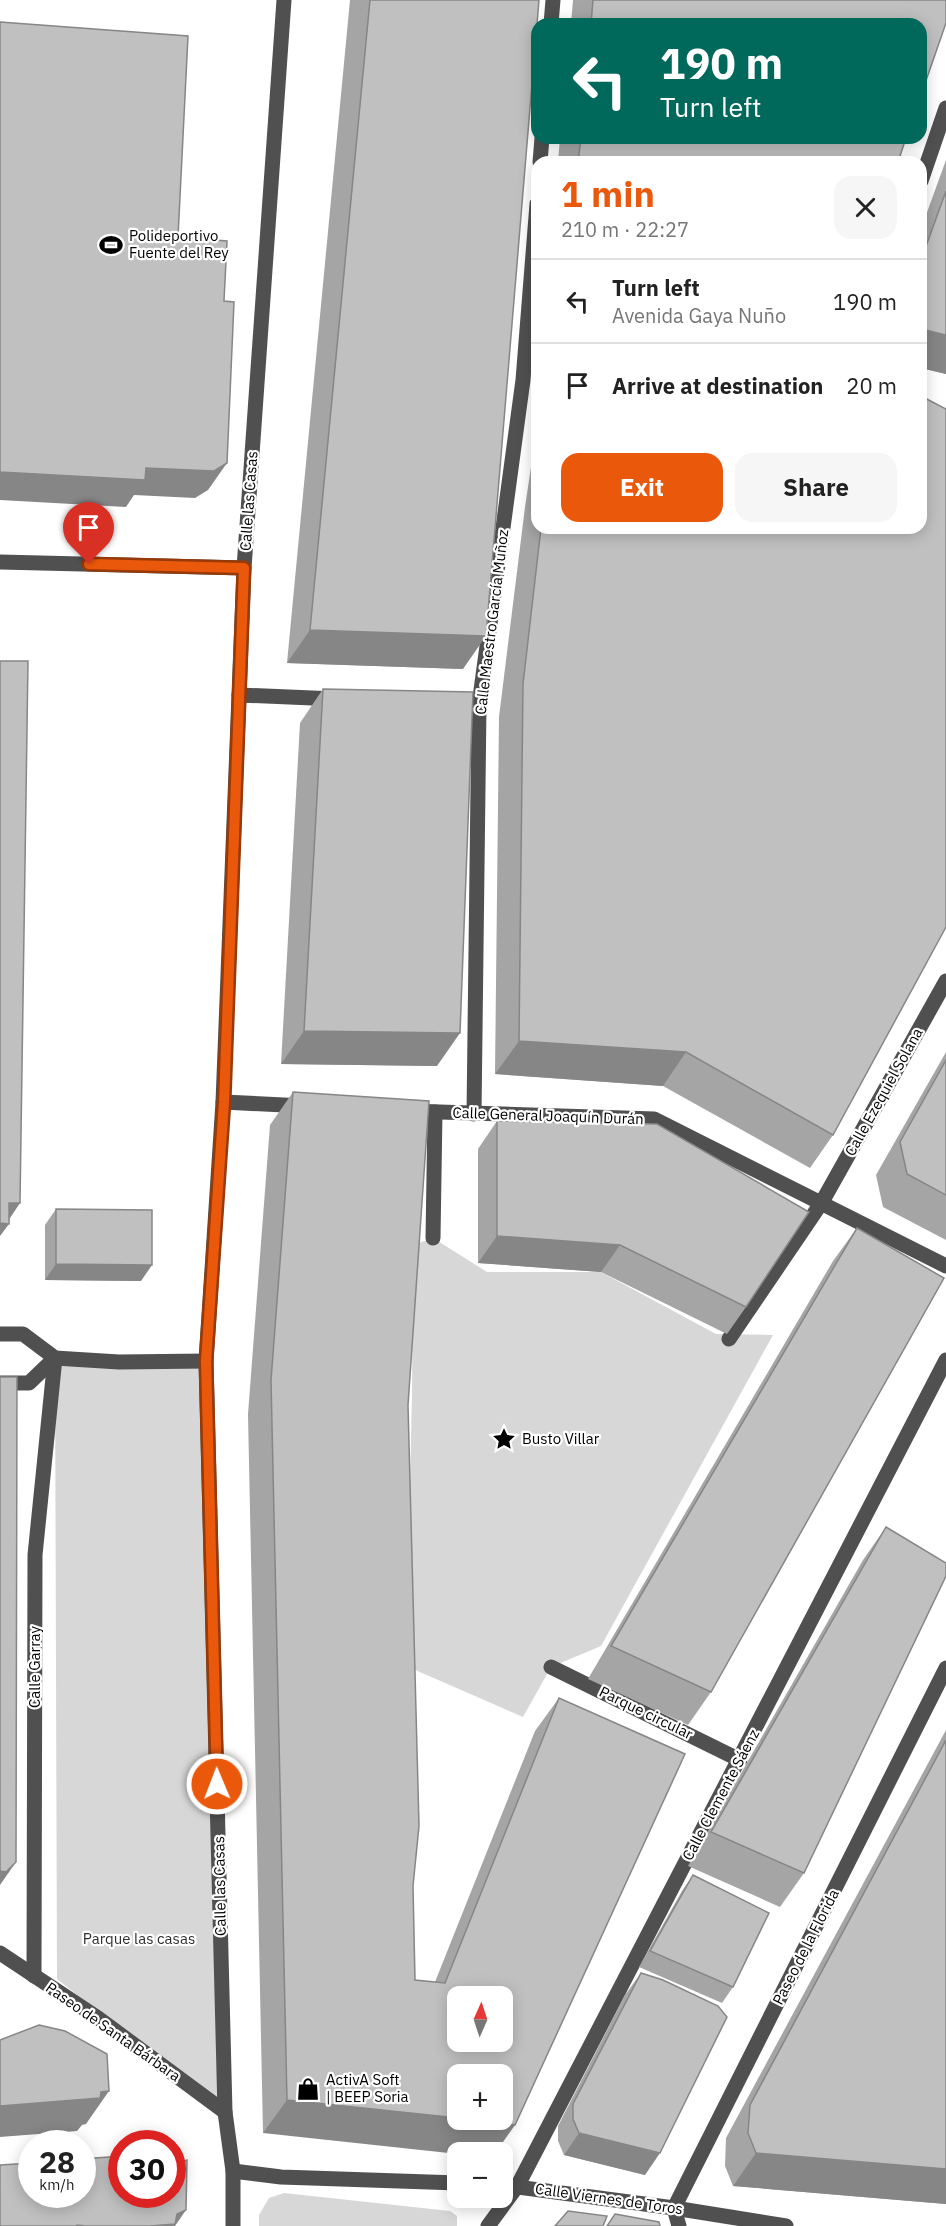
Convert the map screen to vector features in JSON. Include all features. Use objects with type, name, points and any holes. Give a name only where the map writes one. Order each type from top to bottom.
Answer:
[{"type":"street","name":"Calle las Casas","points":[[233,2226],[233,2171],[225,2112],[206,1361],[224,1102],[244,568],[284,0]]},
{"type":"street","points":[[552,18],[553,0]]},
{"type":"street","points":[[927,163],[946,108]]},
{"type":"street","name":"Calle Maestro García Muñoz","points":[[474,1114],[474,704],[530,381],[531,356]]},
{"type":"street","points":[[0,562],[244,568]]},
{"type":"street","points":[[239,695],[354,700]]},
{"type":"street","name":"Calle Ezequiel Solana","points":[[822,1202],[946,981]]},
{"type":"street","points":[[224,1102],[317,1106]]},
{"type":"street","name":"Calle General Joaquín Durán","points":[[400,1110],[654,1119],[946,1266]]},
{"type":"street","points":[[433,1238],[435,1112]]},
{"type":"street","points":[[729,1339],[822,1202]]},
{"type":"street","points":[[0,1334],[23,1334],[55,1358],[130,1362],[206,1361]]},
{"type":"street","points":[[0,1383],[29,1383],[55,1358]]},
{"type":"street","name":"Calle Garray","points":[[34,1976],[35,1555],[55,1358]]},
{"type":"street","name":"Calle Clemente Sáenz","points":[[513,2179],[740,1760],[946,1360]]},
{"type":"street","name":"Parque circular","points":[[551,1667],[740,1760]]},
{"type":"street","name":"Paseo de la Florida","points":[[674,2208],[946,1668]]},
{"type":"street","name":"Paseo de Santa Bárbara","points":[[0,1953],[98,2018],[225,2112]]},
{"type":"street","points":[[233,2171],[281,2176],[447,2183]]},
{"type":"street","name":"Calle Viernes de Toros","points":[[513,2185],[786,2226]]},
{"type":"street","name":"Calle Clemente Sáenz","points":[[488,2226],[498,2208]]},
{"type":"street","points":[[674,2208],[679,2226]]},
{"type":"green space","points":[[433,1238],[487,1272],[601,1272],[716,1334],[773,1335],[601,1646],[551,1667],[523,1717],[406,1666],[413,1245]]},
{"type":"green space","name":"Parque las casas","points":[[55,1358],[206,1361],[225,2112],[57,1979]]},
{"type":"green space","points":[[284,2193],[450,2211],[457,2216],[457,2226],[259,2226],[259,2215],[269,2198]]},
{"type":"building","points":[[370,0],[539,0],[538,18],[531,18],[531,96],[486,636],[310,630]]},
{"type":"building","points":[[593,0],[946,0],[946,23],[927,78],[927,18],[592,18]]},
{"type":"building","name":"Polideportivo Fuente del Rey","points":[[0,22],[188,36],[178,237],[227,241],[224,301],[234,302],[227,463],[214,471],[146,468],[145,480],[0,472]]},
{"type":"building","points":[[580,144],[904,144],[900,156],[579,156]]},
{"type":"building","points":[[946,191],[946,335],[927,330],[927,243]]},
{"type":"building","points":[[927,399],[946,409],[946,927],[833,1135],[686,1052],[519,1041],[523,684],[540,534],[927,534]]},
{"type":"building","points":[[0,661],[28,661],[20,1203],[9,1203],[9,1224],[0,1223]]},
{"type":"building","points":[[323,689],[473,692],[460,1033],[304,1031]]},
{"type":"building","points":[[946,1060],[946,1195],[907,1174],[900,1142]]},
{"type":"building","points":[[293,1092],[429,1101],[408,1405],[419,1826],[413,1886],[415,1980],[445,1983],[559,1698],[685,1754],[515,2125],[513,2125],[513,2064],[447,2064],[447,2117],[287,2100],[271,1380]]},
{"type":"building","points":[[497,1121],[657,1124],[809,1212],[746,1307],[620,1245],[497,1236]]},
{"type":"building","points":[[56,1209],[152,1210],[152,1265],[56,1264]]},
{"type":"building","points":[[857,1228],[944,1278],[711,1692],[611,1646]]},
{"type":"building","points":[[0,1377],[17,1377],[16,1862],[6,1872],[0,1871]]},
{"type":"building","points":[[886,1527],[946,1563],[946,1576],[804,1873],[711,1832]]},
{"type":"building","points":[[946,1740],[946,2169],[756,2153],[748,2133],[750,2105]]},
{"type":"building","points":[[693,1875],[769,1913],[733,1987],[650,1951]]},
{"type":"building","points":[[641,1973],[663,1980],[718,2006],[727,2017],[660,2153],[579,2133],[573,2119],[573,2104]]},
{"type":"building","points":[[39,2025],[65,2031],[107,2054],[109,2091],[101,2092],[100,2098],[0,2106],[0,2040]]},
{"type":"building","points":[[108,2157],[108,2208],[186,2208],[187,2160],[186,2210],[177,2214],[175,2224],[0,2226],[0,2165],[18,2164],[18,2208],[96,2208],[96,2158]]},
{"type":"building","points":[[568,2211],[607,2216],[603,2226],[555,2226]]},
{"type":"building","points":[[615,2214],[659,2222],[660,2226],[607,2226]]},
{"type":"place","name":"Polideportivo Fuente del Rey","points":[[111,245]]},
{"type":"place","name":"Busto Villar","points":[[504,1439]]},
{"type":"place","name":"ActivA Soft | BEEP Soria","points":[[308,2089]]},
{"type":"route","points":[[89,564],[244,568],[224,1102],[206,1361],[217,1784]]}]
